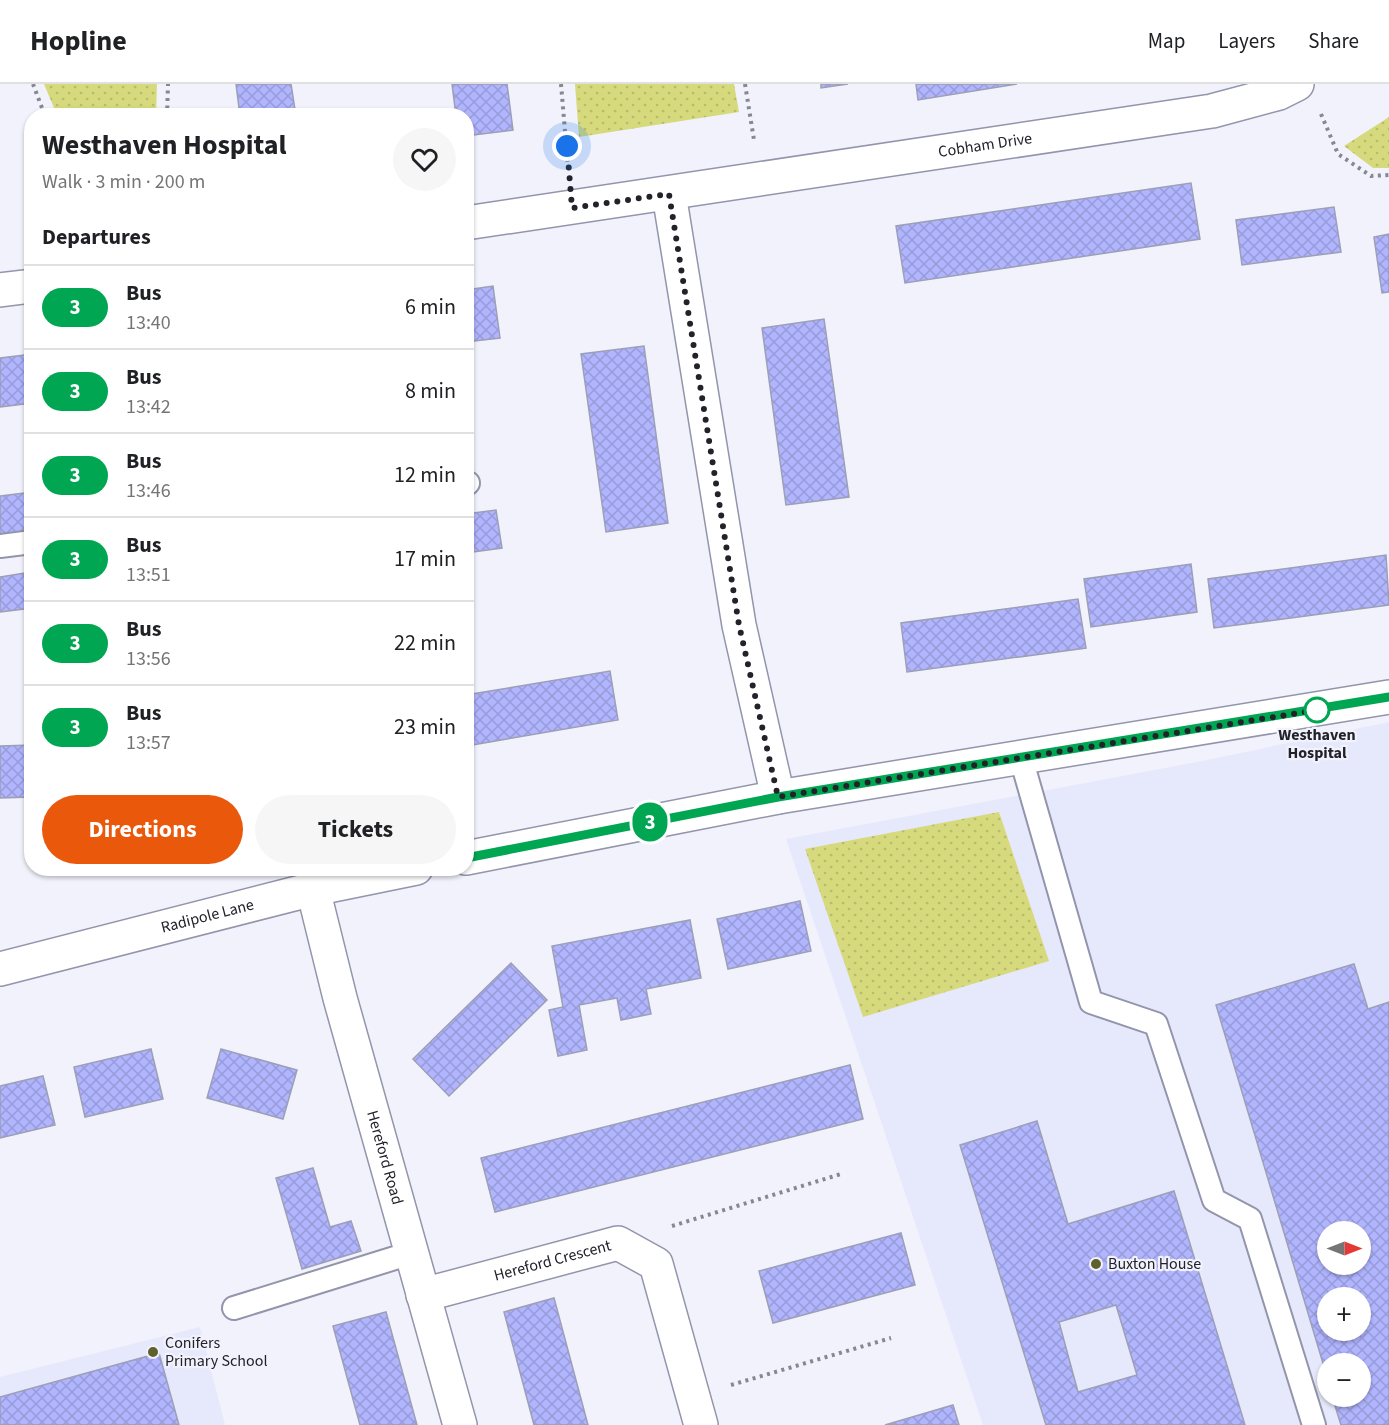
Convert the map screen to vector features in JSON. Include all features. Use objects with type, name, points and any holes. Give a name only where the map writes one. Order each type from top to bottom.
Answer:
[{"type":"street","name":"Cobham Drive","points":[[474,222],[1212,111],[1279,93],[1307,94]]},
{"type":"street","points":[[669,194],[739,625],[778,797]]},
{"type":"street","points":[[0,290],[24,287]]},
{"type":"street","points":[[474,856],[778,797],[1389,697]]},
{"type":"street","name":"Radipole Lane","points":[[0,969],[313,889],[377,876]]},
{"type":"street","name":"Hereford Road","points":[[313,889],[340,998],[460,1425]]},
{"type":"street","name":"Hereford Crescent","points":[[423,1296],[618,1243],[656,1264],[697,1411]]},
{"type":"lane","points":[[0,546],[24,543]]},
{"type":"lane","points":[[1021,758],[1091,1002],[1156,1024],[1214,1200],[1250,1219],[1314,1425]]},
{"type":"lane","points":[[234,1308],[411,1253]]},
{"type":"path","points":[[33,84],[42,108]]},
{"type":"path","points":[[167,108],[168,84]]},
{"type":"path","points":[[561,84],[572,208]]},
{"type":"path","points":[[745,84],[760,179]]},
{"type":"path","points":[[1307,94],[1338,154],[1371,176],[1389,176]]},
{"type":"path","points":[[618,1243],[841,1174]]},
{"type":"path","points":[[697,1411],[891,1338]]},
{"type":"shaded area","name":"Westhaven Hospital","points":[[1389,722],[1389,1425],[983,1425],[786,839],[1202,761]]},
{"type":"shaded area","name":"Conifers Primary School","points":[[200,1327],[225,1425],[0,1425],[0,1377]]},
{"type":"green space","points":[[44,84],[157,84],[156,108],[54,108]]},
{"type":"green space","points":[[575,84],[734,84],[739,112],[579,137]]},
{"type":"green space","points":[[1389,117],[1389,168],[1373,168],[1344,146]]},
{"type":"green space","points":[[999,812],[1049,961],[863,1017],[805,849]]},
{"type":"building","points":[[236,84],[291,84],[295,108],[239,108]]},
{"type":"building","points":[[452,84],[507,84],[513,130],[474,135],[474,108],[455,108]]},
{"type":"building","points":[[821,84],[848,84],[821,88]]},
{"type":"building","points":[[916,84],[1017,84],[918,100]]},
{"type":"building","points":[[1191,183],[1200,239],[905,283],[896,226]]},
{"type":"building","points":[[1334,207],[1341,252],[1242,265],[1236,220]]},
{"type":"building","points":[[1389,234],[1389,292],[1382,293],[1374,237]]},
{"type":"building","points":[[493,286],[500,338],[474,341],[474,289]]},
{"type":"building","points":[[824,319],[849,497],[786,505],[762,328]]},
{"type":"building","points":[[644,346],[668,523],[606,532],[581,354]]},
{"type":"building","points":[[24,355],[24,404],[0,407],[0,358]]},
{"type":"building","points":[[24,493],[24,532],[0,535],[0,496]]},
{"type":"building","points":[[496,510],[502,548],[474,552],[474,513]]},
{"type":"building","points":[[1386,555],[1389,605],[1214,628],[1208,579]]},
{"type":"building","points":[[1191,564],[1197,612],[1091,627],[1084,579]]},
{"type":"building","points":[[24,573],[24,609],[0,612],[0,577]]},
{"type":"building","points":[[1078,599],[1086,648],[907,672],[901,623]]},
{"type":"building","points":[[610,671],[618,720],[474,745],[474,694]]},
{"type":"building","points":[[24,745],[24,797],[0,798],[0,746]]},
{"type":"building","points":[[800,901],[811,951],[728,969],[717,919]]},
{"type":"building","points":[[690,920],[701,978],[646,989],[651,1014],[621,1020],[617,998],[579,1005],[587,1050],[558,1056],[549,1010],[563,1007],[552,946]]},
{"type":"building","points":[[511,963],[547,1000],[449,1096],[413,1059]]},
{"type":"building","points":[[1354,964],[1368,1009],[1389,1002],[1389,1425],[1341,1425],[1335,1407],[1371,1407],[1371,1353],[1320,1353],[1216,1005]]},
{"type":"building","points":[[151,1049],[163,1099],[85,1117],[74,1067]]},
{"type":"building","points":[[221,1049],[297,1070],[283,1119],[207,1098]]},
{"type":"building","points":[[850,1065],[863,1119],[495,1212],[481,1158]]},
{"type":"building","points":[[43,1076],[55,1125],[0,1138],[0,1086]]},
{"type":"building","name":"Buxton House","points":[[1037,1121],[1068,1224],[1174,1191],[1245,1425],[1046,1425],[960,1145]],"holes":[[[1116,1305],[1137,1375],[1078,1392],[1059,1322]]]},
{"type":"building","points":[[313,1168],[330,1227],[351,1221],[361,1251],[302,1269],[276,1178]]},
{"type":"building","points":[[901,1233],[915,1285],[773,1323],[759,1271]]},
{"type":"building","points":[[554,1298],[588,1425],[534,1425],[504,1312]]},
{"type":"building","points":[[386,1312],[417,1425],[360,1425],[333,1326]]},
{"type":"building","points":[[159,1353],[179,1425],[0,1425],[0,1397]]},
{"type":"building","points":[[953,1405],[959,1425],[885,1425]]},
{"type":"bus line","name":"3","points":[[474,856],[778,797],[1389,697]]},
{"type":"place","name":"Westhaven Hospital","points":[[1317,710]]},
{"type":"place","name":"Buxton House","points":[[1096,1264]]},
{"type":"place","name":"Conifers Primary School","points":[[153,1352]]},
{"type":"route","points":[[567,146],[572,208],[669,194],[704,421],[739,625],[778,797],[1317,710]]}]
